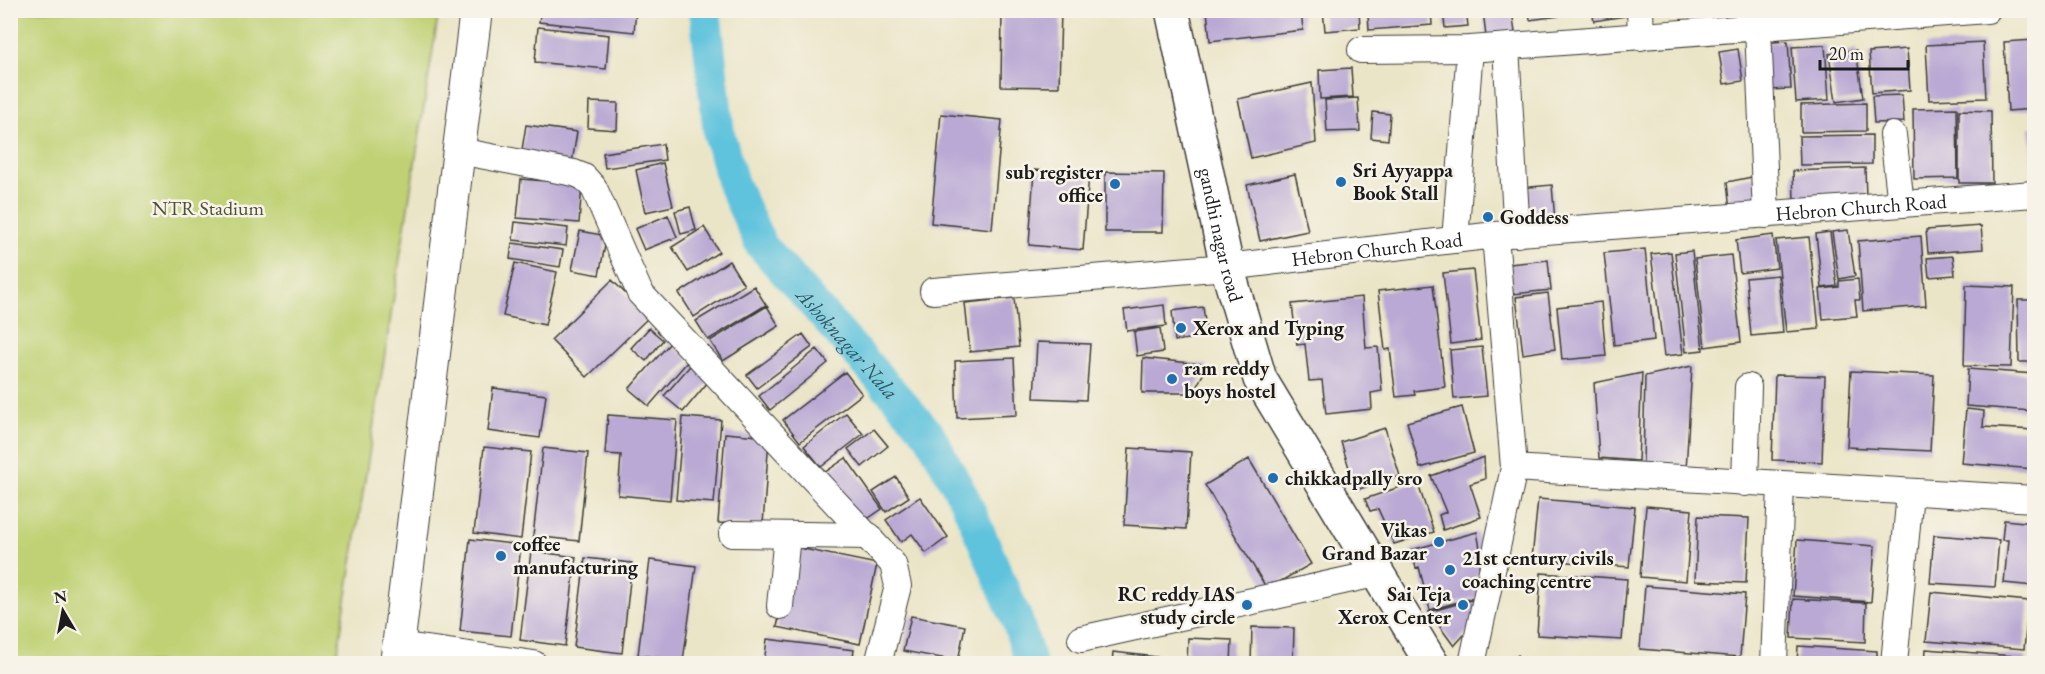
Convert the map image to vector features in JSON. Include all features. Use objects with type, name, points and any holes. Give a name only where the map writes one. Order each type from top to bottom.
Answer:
[{"type":"main road","name":"gandhi nagar road","points":[[1172,10],[1227,267],[1260,379],[1432,663]]},
{"type":"street","points":[[476,10],[397,654],[534,663]]},
{"type":"street","points":[[1640,10],[1641,36]]},
{"type":"street","points":[[1361,50],[1506,47],[1758,28],[1847,16],[1988,10]]},
{"type":"street","points":[[1758,28],[1766,214]]},
{"type":"street","points":[[1472,663],[1514,468],[1506,234],[1506,47]]},
{"type":"street","points":[[1455,240],[1470,49]]},
{"type":"street","points":[[1893,135],[1901,204]]},
{"type":"street","points":[[459,151],[574,173],[584,177],[594,188],[640,293],[893,564],[898,586],[878,663]]},
{"type":"street","name":"Hebron Church Road","points":[[933,291],[1227,267],[1506,234],[2034,194]]},
{"type":"street","points":[[1745,483],[1748,387]]},
{"type":"street","points":[[1514,468],[2034,500]]},
{"type":"street","points":[[1774,663],[1781,485]]},
{"type":"street","points":[[1894,663],[1910,493]]},
{"type":"street","points":[[732,534],[869,536]]},
{"type":"street","points":[[780,606],[787,535]]},
{"type":"street","points":[[1081,639],[1378,573]]},
{"type":"green space","name":"NTR Stadium","points":[[10,11],[439,11],[336,663],[11,663]]},
{"type":"building","points":[[541,10],[636,10],[634,32],[539,22]]},
{"type":"building","points":[[1002,10],[1061,10],[1059,87],[1001,86]]},
{"type":"building","points":[[1207,10],[1301,10],[1303,30],[1210,41]]},
{"type":"building","points":[[1323,10],[1359,10],[1360,28],[1325,31]]},
{"type":"building","points":[[1364,10],[1431,10],[1432,25],[1369,30],[1368,14],[1364,14]]},
{"type":"building","points":[[1443,10],[1466,10],[1468,26],[1445,28]]},
{"type":"building","points":[[1483,10],[1512,10],[1515,33],[1486,37]]},
{"type":"building","points":[[1529,10],[1557,10],[1558,16],[1530,20]]},
{"type":"building","points":[[1592,10],[1631,10],[1631,15],[1594,21]]},
{"type":"building","points":[[538,27],[609,35],[606,69],[535,62]]},
{"type":"building","points":[[2034,40],[2034,109],[2008,111],[2004,42]]},
{"type":"building","points":[[1788,41],[1791,89],[1766,90],[1762,43]]},
{"type":"building","points":[[1983,42],[1986,98],[1929,100],[1926,45]]},
{"type":"building","points":[[1825,45],[1829,100],[1796,102],[1792,47]]},
{"type":"building","points":[[1738,49],[1743,81],[1724,84],[1719,52]]},
{"type":"building","points":[[1907,49],[1910,90],[1872,93],[1869,52]]},
{"type":"building","points":[[1856,50],[1863,98],[1836,102],[1829,54]]},
{"type":"building","points":[[1351,68],[1353,97],[1320,99],[1319,70]]},
{"type":"building","points":[[1312,83],[1316,143],[1251,158],[1238,99]]},
{"type":"building","points":[[1902,95],[1904,122],[1874,123],[1872,96]]},
{"type":"building","points":[[1358,98],[1360,131],[1327,132],[1325,100]]},
{"type":"building","points":[[589,102],[618,103],[617,130],[588,128]]},
{"type":"building","points":[[1866,103],[1866,131],[1801,132],[1801,105]]},
{"type":"building","points":[[1957,108],[1958,178],[1914,179],[1913,109]]},
{"type":"building","points":[[1959,110],[1991,111],[1992,183],[1959,183]]},
{"type":"building","points":[[1373,112],[1390,114],[1388,140],[1371,138]]},
{"type":"building","points":[[941,114],[1002,120],[992,229],[931,223]]},
{"type":"building","points":[[526,125],[577,132],[571,169],[520,162]]},
{"type":"building","points":[[2030,127],[2034,127],[2034,160],[2033,160]]},
{"type":"building","points":[[1872,135],[1872,164],[1800,165],[1799,136]]},
{"type":"building","points":[[663,144],[665,160],[605,168],[603,153]]},
{"type":"building","points":[[663,163],[673,206],[645,212],[636,170]]},
{"type":"building","points":[[1865,168],[1866,197],[1794,200],[1793,171]]},
{"type":"building","points":[[1034,170],[1089,174],[1083,250],[1029,245]]},
{"type":"building","points":[[1105,172],[1164,173],[1163,232],[1105,232]]},
{"type":"building","points":[[1295,174],[1308,231],[1260,241],[1247,185]]},
{"type":"building","points":[[1757,176],[1761,208],[1730,211],[1727,182]]},
{"type":"building","points":[[521,179],[582,184],[579,223],[517,218]]},
{"type":"building","points":[[1552,185],[1555,221],[1523,223],[1520,188]]},
{"type":"building","points":[[690,207],[696,230],[681,234],[675,211]]},
{"type":"building","points":[[668,215],[677,237],[644,250],[635,229]]},
{"type":"building","points":[[515,222],[568,228],[566,246],[513,240]]},
{"type":"building","points":[[1981,226],[1983,249],[1928,253],[1926,230]]},
{"type":"building","points":[[704,227],[719,252],[688,272],[672,247]]},
{"type":"building","points":[[1848,230],[1855,276],[1839,279],[1832,232]]},
{"type":"building","points":[[580,231],[607,236],[599,275],[572,270]]},
{"type":"building","points":[[1830,232],[1837,286],[1822,288],[1816,234]]},
{"type":"building","points":[[1773,235],[1777,268],[1740,273],[1736,240]]},
{"type":"building","points":[[1921,236],[1926,306],[1863,311],[1858,241]]},
{"type":"building","points":[[1809,237],[1819,329],[1786,332],[1776,240]]},
{"type":"building","points":[[512,243],[563,250],[560,267],[510,259]]},
{"type":"building","points":[[1645,249],[1654,340],[1614,345],[1604,253]]},
{"type":"building","points":[[1692,251],[1703,350],[1686,352],[1675,253]]},
{"type":"building","points":[[1671,252],[1683,354],[1664,356],[1651,254]]},
{"type":"building","points":[[1731,255],[1741,342],[1705,347],[1695,259]]},
{"type":"building","points":[[1953,256],[1955,275],[1929,277],[1927,258]]},
{"type":"building","points":[[1548,260],[1551,290],[1513,294],[1510,264]]},
{"type":"building","points":[[729,261],[744,285],[694,317],[679,293]]},
{"type":"building","points":[[515,263],[557,272],[545,325],[503,316]]},
{"type":"building","points":[[1473,270],[1481,340],[1451,344],[1443,273]]},
{"type":"building","points":[[1778,275],[1783,333],[1751,336],[1746,278]]},
{"type":"building","points":[[1858,279],[1860,300],[1855,300],[1857,316],[1823,319],[1820,289],[1839,287],[1839,281]]},
{"type":"building","points":[[612,280],[649,317],[587,377],[551,340]]},
{"type":"building","points":[[1433,285],[1445,387],[1414,391],[1415,395],[1396,397],[1390,349],[1385,350],[1378,291]]},
{"type":"building","points":[[1966,285],[2014,287],[2011,367],[1964,366]]},
{"type":"building","points":[[754,286],[766,305],[708,340],[696,321]]},
{"type":"building","points":[[1548,293],[1555,349],[1523,354],[1516,297]]},
{"type":"building","points":[[1362,297],[1366,348],[1378,347],[1382,391],[1371,393],[1372,409],[1326,414],[1322,380],[1309,381],[1305,344],[1297,345],[1292,304]]},
{"type":"building","points":[[1014,298],[1019,347],[970,352],[965,303]]},
{"type":"building","points":[[2018,300],[2034,300],[2034,362],[2019,362]]},
{"type":"building","points":[[1601,302],[1606,356],[1562,360],[1557,307]]},
{"type":"building","points":[[1164,305],[1166,326],[1127,331],[1124,310]]},
{"type":"building","points":[[767,306],[779,326],[723,361],[710,341]]},
{"type":"building","points":[[1203,307],[1207,336],[1175,341],[1172,311]]},
{"type":"building","points":[[649,328],[663,340],[646,361],[631,348]]},
{"type":"building","points":[[1160,328],[1163,352],[1137,356],[1134,332]]},
{"type":"building","points":[[803,334],[812,347],[757,388],[747,375]]},
{"type":"building","points":[[1037,342],[1090,344],[1086,400],[1034,398]]},
{"type":"building","points":[[670,343],[689,360],[649,406],[629,389]]},
{"type":"building","points":[[1482,347],[1487,396],[1454,399],[1450,350]]},
{"type":"building","points":[[817,349],[828,363],[770,410],[759,396]]},
{"type":"building","points":[[1014,358],[1017,415],[957,418],[955,361]]},
{"type":"building","name":"ram reddy boys hostel","points":[[1143,358],[1208,365],[1193,393],[1142,393]]},
{"type":"building","points":[[695,360],[713,376],[683,412],[664,396]]},
{"type":"building","points":[[1692,366],[1686,471],[1643,465],[1645,376]]},
{"type":"building","points":[[1968,369],[2034,374],[2032,411],[1966,406]]},
{"type":"building","points":[[1851,371],[1934,375],[1930,451],[1847,447]]},
{"type":"building","points":[[845,372],[862,394],[800,442],[783,420]]},
{"type":"building","points":[[1642,373],[1638,461],[1599,458],[1594,383]]},
{"type":"building","points":[[1775,375],[1825,376],[1822,462],[1772,460]]},
{"type":"building","points":[[493,388],[546,395],[540,438],[488,431]]},
{"type":"building","points":[[1462,407],[1474,453],[1420,468],[1407,422]]},
{"type":"building","points":[[1966,409],[1984,411],[1983,427],[2034,430],[2034,469],[1961,463]]},
{"type":"building","points":[[846,413],[863,434],[821,467],[804,446]]},
{"type":"building","points":[[608,415],[677,420],[670,500],[618,495],[621,455],[605,454]]},
{"type":"building","points":[[683,417],[721,420],[714,503],[676,500]]},
{"type":"building","points":[[1385,428],[1400,476],[1356,490],[1341,442]]},
{"type":"building","points":[[874,429],[888,446],[862,467],[848,449]]},
{"type":"building","points":[[725,433],[769,437],[763,525],[718,523]]},
{"type":"building","points":[[484,447],[531,452],[521,539],[474,533]]},
{"type":"building","points":[[543,448],[588,453],[579,541],[533,536]]},
{"type":"building","points":[[1129,448],[1191,452],[1186,529],[1124,525]]},
{"type":"building","points":[[1484,457],[1485,479],[1470,484],[1481,517],[1443,530],[1439,515],[1446,512],[1431,476]]},
{"type":"building","points":[[846,458],[882,509],[860,524],[824,473]]},
{"type":"building","points":[[1249,459],[1311,564],[1267,589],[1205,485]]},
{"type":"building","points":[[896,477],[909,497],[886,512],[873,492]]},
{"type":"building","points":[[1417,481],[1434,532],[1394,544],[1378,509],[1370,511],[1365,499]]},
{"type":"building","points":[[920,497],[948,537],[926,553],[912,534],[901,542],[886,520]]},
{"type":"building","points":[[1538,499],[1635,507],[1629,567],[1532,559]]},
{"type":"building","points":[[1646,506],[1692,510],[1686,581],[1640,577]]},
{"type":"building","points":[[1698,516],[1749,518],[1746,583],[1695,581]]},
{"type":"building","points":[[2004,520],[2034,523],[2034,586],[2004,583],[2008,540],[2002,540]]},
{"type":"building","name":"21st century civils coaching centre","points":[[1477,532],[1483,564],[1479,565],[1481,573],[1476,574],[1479,596],[1430,610],[1419,567],[1416,568],[1411,550]]},
{"type":"building","points":[[1934,535],[1999,540],[1995,587],[1930,583]]},
{"type":"building","points":[[470,539],[521,545],[511,636],[460,631]]},
{"type":"building","points":[[1797,540],[1875,546],[1871,602],[1793,596]]},
{"type":"building","points":[[794,547],[877,564],[860,644],[777,627]]},
{"type":"building","points":[[531,551],[576,557],[565,646],[520,640]]},
{"type":"building","points":[[585,558],[632,563],[622,653],[574,647]]},
{"type":"building","points":[[650,560],[696,566],[683,661],[638,655]]},
{"type":"building","points":[[1541,573],[1627,579],[1622,640],[1537,635]]},
{"type":"building","points":[[1645,586],[1745,594],[1740,657],[1640,649]]},
{"type":"building","points":[[1931,592],[2029,601],[2024,649],[1926,641]]},
{"type":"building","points":[[1478,598],[1475,623],[1454,646],[1429,612]]},
{"type":"building","points":[[1793,599],[1866,603],[1865,642],[1791,638]]},
{"type":"building","points":[[911,616],[965,626],[958,661],[903,651]]},
{"type":"building","points":[[1252,627],[1294,628],[1293,664],[1251,664]]},
{"type":"building","points":[[1188,638],[1232,640],[1231,664],[1187,664]]},
{"type":"building","points":[[767,639],[854,650],[852,664],[764,664]]},
{"type":"building","points":[[1798,646],[1877,651],[1877,664],[1797,664]]},
{"type":"building","points":[[1926,649],[2026,657],[2026,664],[1925,664]]},
{"type":"building","points":[[1113,652],[1165,658],[1165,664],[1112,664]]},
{"type":"building","points":[[1518,655],[1525,664],[1508,664]]},
{"type":"waterway","name":"Ashoknagar Nala","points":[[705,10],[719,134],[733,184],[761,245],[929,434],[966,502],[1017,620],[1031,664]]},
{"type":"place","name":"Sri Ayyappa Book Stall","points":[[1341,182]]},
{"type":"place","name":"sub register office","points":[[1115,184]]},
{"type":"place","name":"Goddess","points":[[1488,217]]},
{"type":"place","name":"Xerox and Typing","points":[[1181,328]]},
{"type":"place","name":"ram reddy boys hostel","points":[[1172,379]]},
{"type":"place","name":"chikkadpally sro","points":[[1273,478]]},
{"type":"place","name":"Vikas Grand Bazar","points":[[1439,542]]},
{"type":"place","name":"coffee manufacturing","points":[[501,556]]},
{"type":"place","name":"21st century civils coaching centre","points":[[1450,570]]},
{"type":"place","name":"RC reddy IAS study circle","points":[[1247,605]]},
{"type":"place","name":"Sai Teja Xerox Center","points":[[1463,605]]}]
